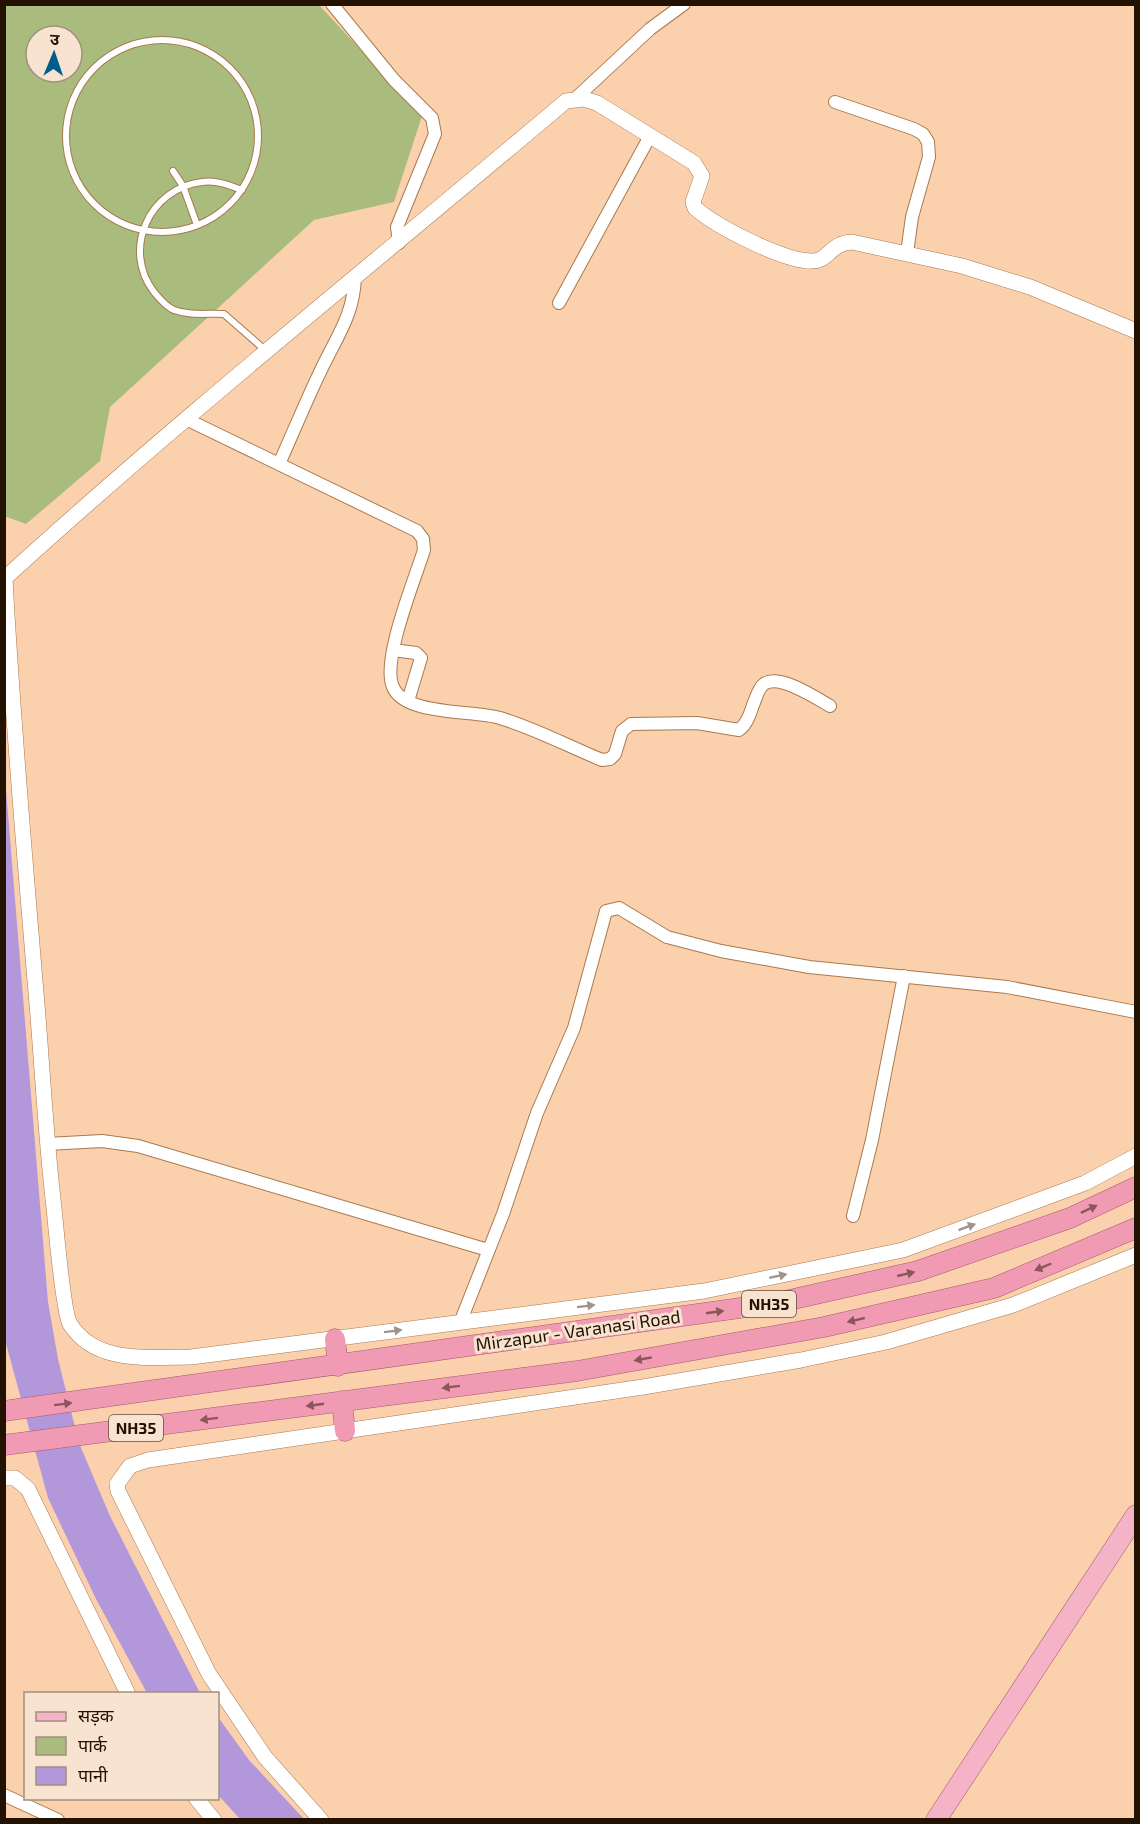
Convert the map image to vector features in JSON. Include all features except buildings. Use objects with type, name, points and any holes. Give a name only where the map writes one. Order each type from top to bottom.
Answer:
[{"type":"highway","name":"Mirzapur - Varanasi Road","points":[[4,1411],[776,1303],[918,1271],[1070,1218],[1136,1187]]},
{"type":"highway","name":"Mirzapur - Varanasi Road","points":[[4,1446],[577,1371],[836,1324],[994,1288],[1136,1228]]},
{"type":"highway","points":[[334,1339],[338,1366]]},
{"type":"highway","points":[[342,1401],[345,1431]]},
{"type":"main road","points":[[936,1820],[1136,1515]]},
{"type":"street","points":[[332,4],[394,80],[432,118],[435,125],[435,134],[397,227],[399,243]]},
{"type":"street","points":[[684,4],[650,29],[576,98],[566,101],[399,243],[265,350],[5,579],[14,744],[47,1144],[69,1322],[81,1338],[105,1352],[124,1357],[191,1357],[704,1291],[903,1250],[1085,1183],[1136,1156]]},
{"type":"street","points":[[576,98],[597,103],[700,170],[702,176],[693,202],[695,208],[771,251],[813,261],[824,258],[841,243],[852,242],[941,260],[1030,288],[1136,331]]},
{"type":"street","points":[[835,102],[914,129],[928,142],[929,157],[912,217],[907,253]]},
{"type":"street","points":[[559,303],[650,136]]},
{"type":"street","points":[[279,464],[322,368],[348,321],[355,297],[356,276]]},
{"type":"street","points":[[186,418],[417,531],[423,539],[424,550],[393,650],[390,674],[393,688],[400,697],[408,701],[427,707],[500,718],[602,760],[610,759],[615,754],[622,731],[631,724],[697,723],[739,730],[748,718],[760,688],[771,681],[783,682],[830,706]]},
{"type":"street","points":[[393,650],[416,653],[421,658],[408,701]]},
{"type":"street","points":[[460,1323],[537,1113],[574,1028],[606,911],[619,908],[667,937],[721,951],[809,967],[1007,987],[1136,1012]]},
{"type":"street","points":[[853,1216],[879,1107],[904,976]]},
{"type":"street","points":[[47,1144],[102,1141],[138,1146],[488,1250]]},
{"type":"street","points":[[321,1820],[265,1757],[208,1674],[128,1512],[117,1484],[136,1462],[643,1387],[801,1360],[886,1342],[1012,1305],[1136,1255]]},
{"type":"street","points":[[4,1478],[15,1478],[31,1495],[127,1692]]},
{"type":"street","points":[[4,1795],[58,1820]]},
{"type":"street","points":[[198,1800],[214,1820]]},
{"type":"lane","points":[[152,40],[183,42],[202,49],[220,60],[235,74],[255,110],[258,131],[257,152],[242,190],[230,205],[197,225],[161,232],[142,230],[111,216],[97,206],[81,187],[70,164],[65,139],[68,113],[76,89],[88,72],[104,58],[122,48],[152,40]]},
{"type":"lane","points":[[173,171],[183,186],[197,225]]},
{"type":"lane","points":[[242,190],[224,183],[203,182],[183,186],[157,204],[142,230],[139,249],[141,267],[148,284],[172,310],[206,315],[224,314],[265,350]]},
{"type":"lane","points":[[4,573],[5,579]]},
{"type":"green space","points":[[4,5],[319,5],[422,116],[394,202],[314,220],[110,407],[100,461],[26,524],[4,516]]},
{"type":"water","points":[[4,765],[48,1302],[58,1359],[79,1443],[110,1516],[199,1692],[146,1692],[96,1599],[48,1498],[5,1340]]},
{"type":"water","points":[[219,1718],[249,1760],[304,1819],[240,1819],[219,1796]]}]
